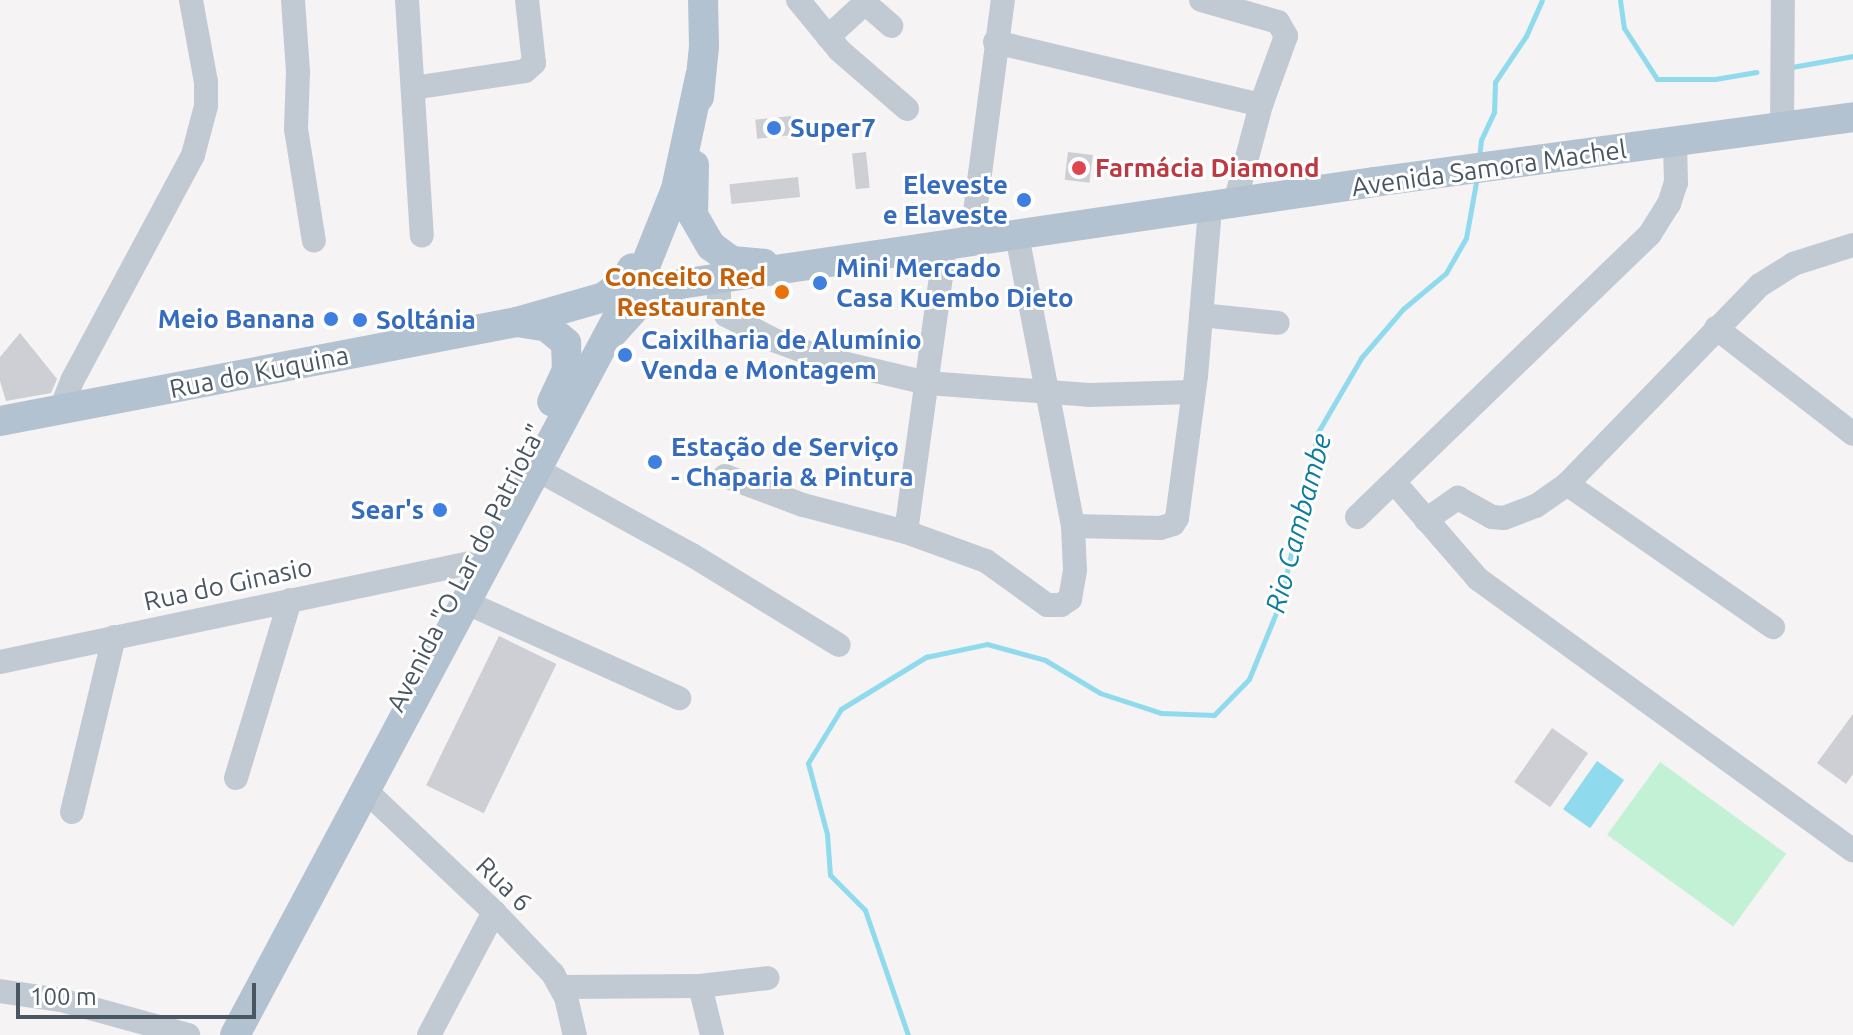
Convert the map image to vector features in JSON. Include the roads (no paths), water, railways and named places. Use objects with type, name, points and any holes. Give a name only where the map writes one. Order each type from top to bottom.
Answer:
[{"type":"main road","name":"Avenida \"O Lar do Patriota\"","points":[[703,0],[691,199],[697,225],[711,246],[732,261],[794,265]]},
{"type":"main road","name":"Avenida \"O Lar do Patriota\"","points":[[235,1035],[646,264],[676,189],[700,77]]},
{"type":"main road","name":"Avenida Samora Machel","points":[[794,265],[1853,117]]},
{"type":"main road","name":"Avenida \"O Lar do Patriota\"","points":[[517,322],[590,303],[616,289],[626,280],[676,189]]},
{"type":"main road","points":[[608,338],[644,298],[655,292],[794,265]]},
{"type":"main road","name":"Rua do Kuquina","points":[[0,421],[517,322]]},
{"type":"main road","name":"Avenida \"O Lar do Patriota\"","points":[[221,1035],[567,370],[568,350],[561,336],[547,327],[517,322]]},
{"type":"street","points":[[60,411],[73,379],[193,155],[206,106],[206,82],[191,0]]},
{"type":"street","points":[[293,0],[298,72],[296,129],[314,241]]},
{"type":"street","points":[[407,0],[422,236]]},
{"type":"street","points":[[413,88],[525,71],[534,63],[527,0]]},
{"type":"street","points":[[798,0],[867,78],[907,109]]},
{"type":"street","points":[[906,532],[927,383],[958,244],[1003,0]]},
{"type":"street","points":[[1204,0],[1278,22],[1286,36],[1261,105],[1235,203]]},
{"type":"street","points":[[1782,129],[1780,48],[1783,0]]},
{"type":"street","points":[[828,37],[865,3],[891,26]]},
{"type":"street","points":[[995,42],[1261,105]]},
{"type":"street","points":[[1357,517],[1650,234],[1669,204],[1676,183],[1675,143]]},
{"type":"street","points":[[1073,526],[1160,528],[1173,524],[1179,506],[1193,392],[1209,221]]},
{"type":"street","points":[[725,476],[803,505],[906,532],[986,561],[1047,605],[1061,605],[1070,599],[1074,586],[1073,526],[1017,236]]},
{"type":"street","points":[[1426,520],[1458,498],[1492,517],[1519,515],[1567,484],[1760,285],[1793,264],[1853,245]]},
{"type":"street","points":[[719,279],[719,301],[726,315],[776,341],[825,359],[927,383],[1089,395],[1193,392]]},
{"type":"street","points":[[1201,315],[1278,323]]},
{"type":"street","points":[[1716,328],[1853,434]]},
{"type":"street","points":[[536,469],[692,555],[839,645]]},
{"type":"street","points":[[1394,482],[1478,579],[1853,850]]},
{"type":"street","points":[[1567,484],[1773,627]]},
{"type":"street","name":"Rua do Ginasio","points":[[0,662],[468,563]]},
{"type":"street","points":[[236,778],[290,600]]},
{"type":"street","points":[[465,602],[679,698]]},
{"type":"street","points":[[72,812],[114,637]]},
{"type":"street","name":"Rua 6","points":[[365,790],[494,912],[562,987],[575,1035]]},
{"type":"street","points":[[429,1035],[494,912]]},
{"type":"street","points":[[562,987],[700,986],[768,978]]},
{"type":"street","points":[[700,986],[712,1035]]},
{"type":"street","points":[[0,991],[61,1000],[188,1035]]},
{"type":"water","points":[[1597,761],[1624,780],[1590,828],[1563,809]]},
{"type":"waterway","name":"Rio Cambambe","points":[[1479,159],[1481,140],[1494,112],[1495,82],[1526,36],[1542,0]]},
{"type":"waterway","points":[[1620,0],[1624,28],[1657,79],[1715,79],[1756,72]]},
{"type":"waterway","points":[[1792,67],[1853,56]]},
{"type":"waterway","name":"Rio Cambambe","points":[[908,1035],[865,910],[830,875],[827,834],[808,763],[841,709],[926,657],[987,644],[1045,660],[1100,693],[1161,713],[1214,715],[1249,679],[1280,603],[1318,432],[1361,358],[1403,309],[1446,273],[1466,238],[1477,177]]},
{"type":"place","name":"Super7","points":[[774,128]]},
{"type":"place","name":"Farmácia Diamond","points":[[1079,168]]},
{"type":"place","name":"Eleveste e Elaveste","points":[[1024,200]]},
{"type":"place","name":"Mini Mercado Casa Kuembo Dieto","points":[[820,283]]},
{"type":"place","name":"Conceito Red Restaurante","points":[[782,292]]},
{"type":"place","name":"Meio Banana","points":[[331,319]]},
{"type":"place","name":"Soltánia","points":[[360,320]]},
{"type":"place","name":"Caixilharia de Alumínio Venda e Montagem","points":[[625,355]]},
{"type":"place","name":"Estação de Serviço - Chaparia & Pintura","points":[[655,462]]},
{"type":"place","name":"Sear's","points":[[440,510]]}]
